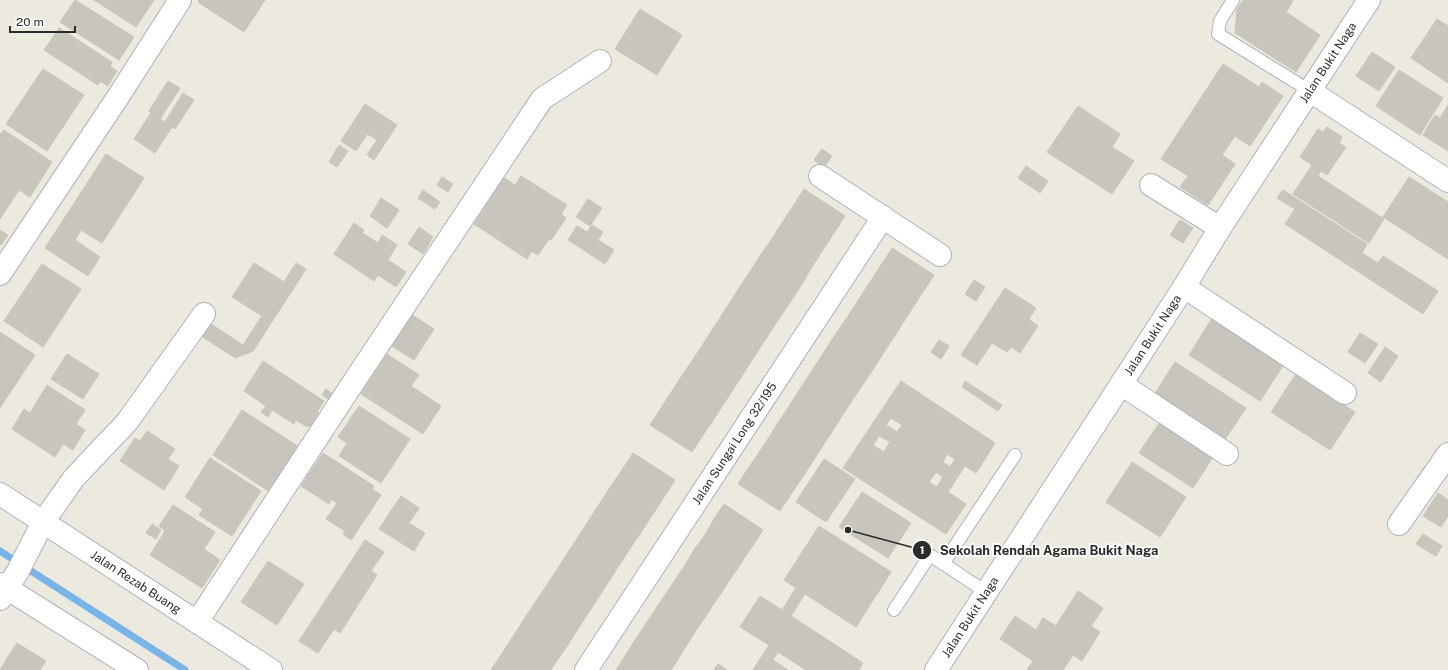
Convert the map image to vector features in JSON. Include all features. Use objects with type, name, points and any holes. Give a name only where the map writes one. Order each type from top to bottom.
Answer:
[{"type":"street","points":[[0,274],[180,0]]},
{"type":"street","name":"Jalan Bukit Naga","points":[[936,670],[1184,287],[1220,228],[1369,0]]},
{"type":"street","points":[[197,622],[542,99],[600,61]]},
{"type":"street","points":[[1310,91],[1448,180]]},
{"type":"street","points":[[820,176],[940,255]]},
{"type":"street","points":[[1151,185],[1220,228]]},
{"type":"street","name":"Jalan Sungai Long 32/195","points":[[586,670],[883,217]]},
{"type":"street","points":[[1184,287],[1345,393]]},
{"type":"street","points":[[137,670],[6,586],[29,550],[43,522],[74,478],[127,422],[172,361],[204,314]]},
{"type":"street","points":[[1121,384],[1227,454]]},
{"type":"street","points":[[1399,524],[1448,454]]},
{"type":"street","name":"Jalan Rezab Buang","points":[[0,494],[271,670]]},
{"type":"lane","points":[[1233,0],[1220,21],[1218,34],[1310,91]]},
{"type":"lane","points":[[943,564],[1015,455]]},
{"type":"lane","points":[[894,610],[930,555],[986,592]]},
{"type":"building","points":[[75,0],[134,37],[119,60],[60,22]]},
{"type":"building","points":[[94,0],[154,0],[136,27]]},
{"type":"building","points":[[199,0],[265,0],[244,32],[198,2]]},
{"type":"building","points":[[1243,0],[1292,0],[1293,1],[1286,12],[1320,35],[1296,72],[1235,33],[1237,9]]},
{"type":"building","points":[[640,9],[682,35],[657,75],[615,49]]},
{"type":"building","points":[[1437,19],[1448,26],[1448,83],[1411,58]]},
{"type":"building","points":[[59,28],[112,62],[110,66],[117,71],[108,86],[100,81],[98,85],[44,50]]},
{"type":"building","points":[[1372,52],[1395,67],[1379,91],[1356,76]]},
{"type":"building","points":[[1223,64],[1259,87],[1262,82],[1283,96],[1250,146],[1235,136],[1222,155],[1235,164],[1208,205],[1180,187],[1188,176],[1161,159]]},
{"type":"building","points":[[43,69],[84,95],[47,151],[6,124]]},
{"type":"building","points":[[1399,70],[1443,98],[1420,135],[1376,106]]},
{"type":"building","points":[[168,81],[180,88],[160,119],[165,122],[183,93],[194,100],[175,129],[172,127],[155,153],[134,139],[151,113],[149,111]]},
{"type":"building","points":[[365,104],[397,125],[374,160],[367,155],[377,140],[367,134],[356,151],[341,141]]},
{"type":"building","points":[[1448,105],[1448,151],[1423,135],[1435,115],[1440,118]]},
{"type":"building","points":[[1078,106],[1120,134],[1112,147],[1134,161],[1112,194],[1047,152]]},
{"type":"building","points":[[1327,127],[1342,137],[1339,143],[1346,147],[1327,175],[1321,171],[1318,176],[1384,219],[1369,243],[1293,194],[1312,165],[1300,157],[1318,129],[1323,132]]},
{"type":"building","points":[[4,130],[52,162],[30,197],[19,190],[0,219],[0,135]]},
{"type":"building","points":[[339,145],[348,151],[337,167],[329,162]]},
{"type":"building","points":[[822,149],[832,156],[824,167],[814,160]]},
{"type":"building","points":[[106,154],[144,178],[102,243],[81,230],[75,240],[100,257],[88,276],[45,248]]},
{"type":"building","points":[[1026,166],[1048,181],[1040,193],[1018,178]]},
{"type":"building","points":[[521,176],[567,205],[561,214],[566,218],[551,240],[549,239],[538,255],[532,251],[527,259],[474,224],[504,178],[515,185]]},
{"type":"building","points":[[442,177],[453,184],[448,192],[437,185]]},
{"type":"building","points":[[1409,177],[1448,202],[1448,259],[1383,217]]},
{"type":"building","points":[[804,189],[845,216],[834,233],[793,206]]},
{"type":"building","points":[[423,190],[440,202],[435,209],[418,198]]},
{"type":"building","points":[[1283,190],[1367,244],[1362,253],[1378,263],[1383,256],[1438,291],[1423,314],[1285,224],[1295,209],[1277,198]]},
{"type":"building","points":[[381,198],[399,210],[387,228],[370,216]]},
{"type":"building","points":[[588,199],[602,208],[590,226],[576,217]]},
{"type":"building","points":[[793,206],[834,233],[823,250],[782,223]]},
{"type":"building","points":[[1180,220],[1193,228],[1183,243],[1170,235]]},
{"type":"building","points":[[354,223],[364,230],[362,233],[378,243],[382,235],[397,245],[388,260],[406,272],[396,287],[378,275],[374,281],[334,254]]},
{"type":"building","points":[[782,223],[823,250],[812,267],[771,240]]},
{"type":"building","points":[[592,225],[603,232],[598,240],[614,250],[605,264],[568,240],[577,226],[587,232]]},
{"type":"building","points":[[419,227],[433,237],[423,254],[408,244]]},
{"type":"building","points":[[0,230],[8,235],[1,245],[0,244]]},
{"type":"building","points":[[771,240],[812,267],[802,284],[760,256]]},
{"type":"building","points":[[892,248],[934,275],[923,292],[881,265]]},
{"type":"building","points":[[760,256],[802,284],[791,301],[749,273]]},
{"type":"building","points":[[254,263],[284,282],[296,263],[306,269],[253,351],[235,358],[200,335],[208,322],[243,345],[262,316],[232,297]]},
{"type":"building","points":[[42,264],[81,289],[43,347],[4,321]]},
{"type":"building","points":[[881,265],[923,292],[912,309],[870,282]]},
{"type":"building","points":[[749,273],[791,301],[780,317],[738,290]]},
{"type":"building","points":[[974,280],[985,287],[976,301],[965,294]]},
{"type":"building","points":[[870,282],[912,309],[901,326],[859,299]]},
{"type":"building","points":[[1005,288],[1036,308],[1029,319],[1038,326],[1020,353],[1011,347],[1007,352],[992,343],[977,365],[961,355]]},
{"type":"building","points":[[738,290],[780,317],[769,334],[727,307]]},
{"type":"building","points":[[859,299],[901,326],[890,343],[848,316]]},
{"type":"building","points":[[727,307],[769,334],[758,351],[716,324]]},
{"type":"building","points":[[411,314],[434,329],[414,360],[390,345]]},
{"type":"building","points":[[1214,315],[1286,361],[1260,401],[1189,355]]},
{"type":"building","points":[[848,316],[890,343],[879,360],[837,332]]},
{"type":"building","points":[[716,324],[758,351],[747,368],[705,341]]},
{"type":"building","points":[[0,332],[35,355],[0,408]]},
{"type":"building","points":[[837,332],[879,360],[868,377],[826,349]]},
{"type":"building","points":[[1360,333],[1378,344],[1365,363],[1348,352]]},
{"type":"building","points":[[939,340],[949,346],[941,359],[931,352]]},
{"type":"building","points":[[705,341],[747,368],[736,385],[694,358]]},
{"type":"building","points":[[1385,347],[1398,356],[1381,382],[1368,373]]},
{"type":"building","points":[[826,349],[868,377],[857,393],[815,366]]},
{"type":"building","points":[[67,354],[99,374],[83,399],[51,379]]},
{"type":"building","points":[[387,354],[419,375],[411,386],[441,406],[423,434],[361,394]]},
{"type":"building","points":[[694,358],[736,385],[725,402],[683,374]]},
{"type":"building","points":[[263,361],[324,401],[317,412],[322,416],[314,429],[309,425],[307,427],[296,420],[294,424],[272,410],[268,417],[261,412],[266,406],[244,391]]},
{"type":"building","points":[[1175,362],[1246,408],[1224,441],[1154,395]]},
{"type":"building","points":[[815,366],[857,393],[846,410],[804,383]]},
{"type":"building","points":[[683,374],[725,402],[714,419],[672,391]]},
{"type":"building","points":[[1296,374],[1355,412],[1330,450],[1271,412]]},
{"type":"building","points":[[901,381],[995,443],[976,473],[965,466],[948,492],[966,504],[946,534],[843,468]],"holes":[[[891,418],[902,425],[897,432],[886,425]],[[879,436],[890,442],[884,452],[873,445]],[[947,454],[955,459],[950,467],[943,462]],[[936,472],[943,477],[937,487],[929,482]]]},
{"type":"building","points":[[965,381],[1002,405],[998,411],[962,387]]},
{"type":"building","points":[[804,383],[846,410],[835,427],[793,400]]},
{"type":"building","points":[[47,385],[85,410],[76,424],[85,430],[73,450],[63,444],[55,457],[12,429],[24,409],[30,413]]},
{"type":"building","points":[[326,389],[337,397],[333,402],[322,395]]},
{"type":"building","points":[[672,391],[714,419],[703,435],[661,408]]},
{"type":"building","points":[[793,400],[835,427],[824,444],[782,417]]},
{"type":"building","points":[[359,406],[410,439],[381,483],[339,456],[347,443],[338,437]]},
{"type":"building","points":[[661,408],[703,435],[692,452],[650,425]]},
{"type":"building","points":[[242,410],[299,447],[270,492],[213,455]]},
{"type":"building","points":[[782,417],[824,444],[813,461],[771,434]]},
{"type":"building","points":[[1160,422],[1213,457],[1193,488],[1139,453]]},
{"type":"building","points":[[147,431],[175,449],[168,459],[179,466],[164,490],[120,461],[135,438],[140,441]]},
{"type":"building","points":[[771,434],[813,461],[802,478],[760,451]]},
{"type":"building","points":[[760,451],[802,478],[791,494],[749,467]]},
{"type":"building","points":[[323,453],[374,486],[372,489],[381,495],[351,540],[343,534],[345,531],[326,519],[337,503],[331,499],[329,504],[301,486]]},
{"type":"building","points":[[633,453],[675,480],[664,497],[622,470]]},
{"type":"building","points":[[210,458],[261,491],[232,536],[199,515],[203,509],[185,497]]},
{"type":"building","points":[[824,459],[855,479],[826,522],[796,502]]},
{"type":"building","points":[[1132,462],[1186,497],[1160,537],[1106,502]]},
{"type":"building","points":[[749,467],[791,494],[780,511],[738,484]]},
{"type":"building","points":[[622,470],[664,497],[653,514],[611,486]]},
{"type":"building","points":[[611,486],[653,514],[642,531],[600,503]]},
{"type":"building","points":[[862,492],[911,523],[888,558],[839,527]]},
{"type":"building","points":[[1438,493],[1448,500],[1448,516],[1441,527],[1423,516]]},
{"type":"building","points":[[401,496],[419,508],[409,523],[425,533],[414,551],[379,529]]},
{"type":"building","points":[[600,503],[642,531],[631,547],[589,520]]},
{"type":"building","points":[[724,504],[763,530],[753,545],[714,519]]},
{"type":"building","points":[[173,505],[215,532],[204,549],[220,560],[202,588],[150,555],[165,531],[159,526]]},
{"type":"building","points":[[714,519],[753,545],[743,560],[705,535]]},
{"type":"building","points":[[589,520],[631,547],[620,564],[578,537]]},
{"type":"building","points":[[152,524],[161,530],[156,539],[146,533]]},
{"type":"building","points":[[819,526],[891,572],[856,627],[805,594],[791,616],[863,663],[859,670],[806,670],[778,652],[773,660],[788,670],[753,670],[769,645],[740,627],[760,596],[782,610],[796,588],[784,580]]},
{"type":"building","points":[[1423,534],[1442,546],[1436,556],[1416,544]]},
{"type":"building","points":[[705,535],[743,560],[733,575],[694,550]]},
{"type":"building","points":[[578,537],[620,564],[609,581],[567,554]]},
{"type":"building","points":[[365,540],[384,552],[371,571],[377,575],[340,633],[334,629],[318,653],[299,641]]},
{"type":"building","points":[[694,550],[733,575],[723,590],[685,565]]},
{"type":"building","points":[[567,554],[609,581],[598,598],[556,571]]},
{"type":"building","points":[[268,561],[304,584],[277,625],[241,602]]},
{"type":"building","points":[[685,565],[723,590],[713,605],[675,580]]},
{"type":"building","points":[[556,571],[598,598],[587,615],[545,588]]},
{"type":"building","points":[[675,580],[713,605],[703,620],[665,595]]},
{"type":"building","points":[[545,588],[587,615],[576,632],[534,604]]},
{"type":"building","points":[[1078,591],[1103,608],[1091,626],[1100,632],[1082,661],[1073,655],[1063,670],[1027,670],[1033,661],[1000,639],[1015,616],[1036,630],[1043,618],[1056,626]]},
{"type":"building","points":[[665,595],[703,620],[693,635],[655,610]]},
{"type":"building","points":[[534,604],[576,632],[565,649],[523,621]]},
{"type":"building","points":[[655,610],[693,635],[683,651],[645,625]]},
{"type":"building","points":[[523,621],[565,649],[554,665],[512,638]]},
{"type":"building","points":[[645,625],[683,651],[674,666],[635,640]]},
{"type":"building","points":[[512,638],[554,665],[551,670],[525,670],[501,655]]},
{"type":"building","points":[[635,640],[674,666],[671,670],[647,670],[625,656]]},
{"type":"building","points":[[17,643],[46,661],[40,670],[22,670],[6,660]]},
{"type":"building","points":[[501,655],[525,670],[491,670]]},
{"type":"building","points":[[625,656],[647,670],[616,670]]},
{"type":"building","points":[[6,660],[22,670],[0,670]]},
{"type":"building","points":[[718,664],[727,670],[714,670]]},
{"type":"waterway","points":[[0,551],[185,670]]},
{"type":"place","name":"Sekolah Rendah Agama Bukit Naga","points":[[848,530]]}]
